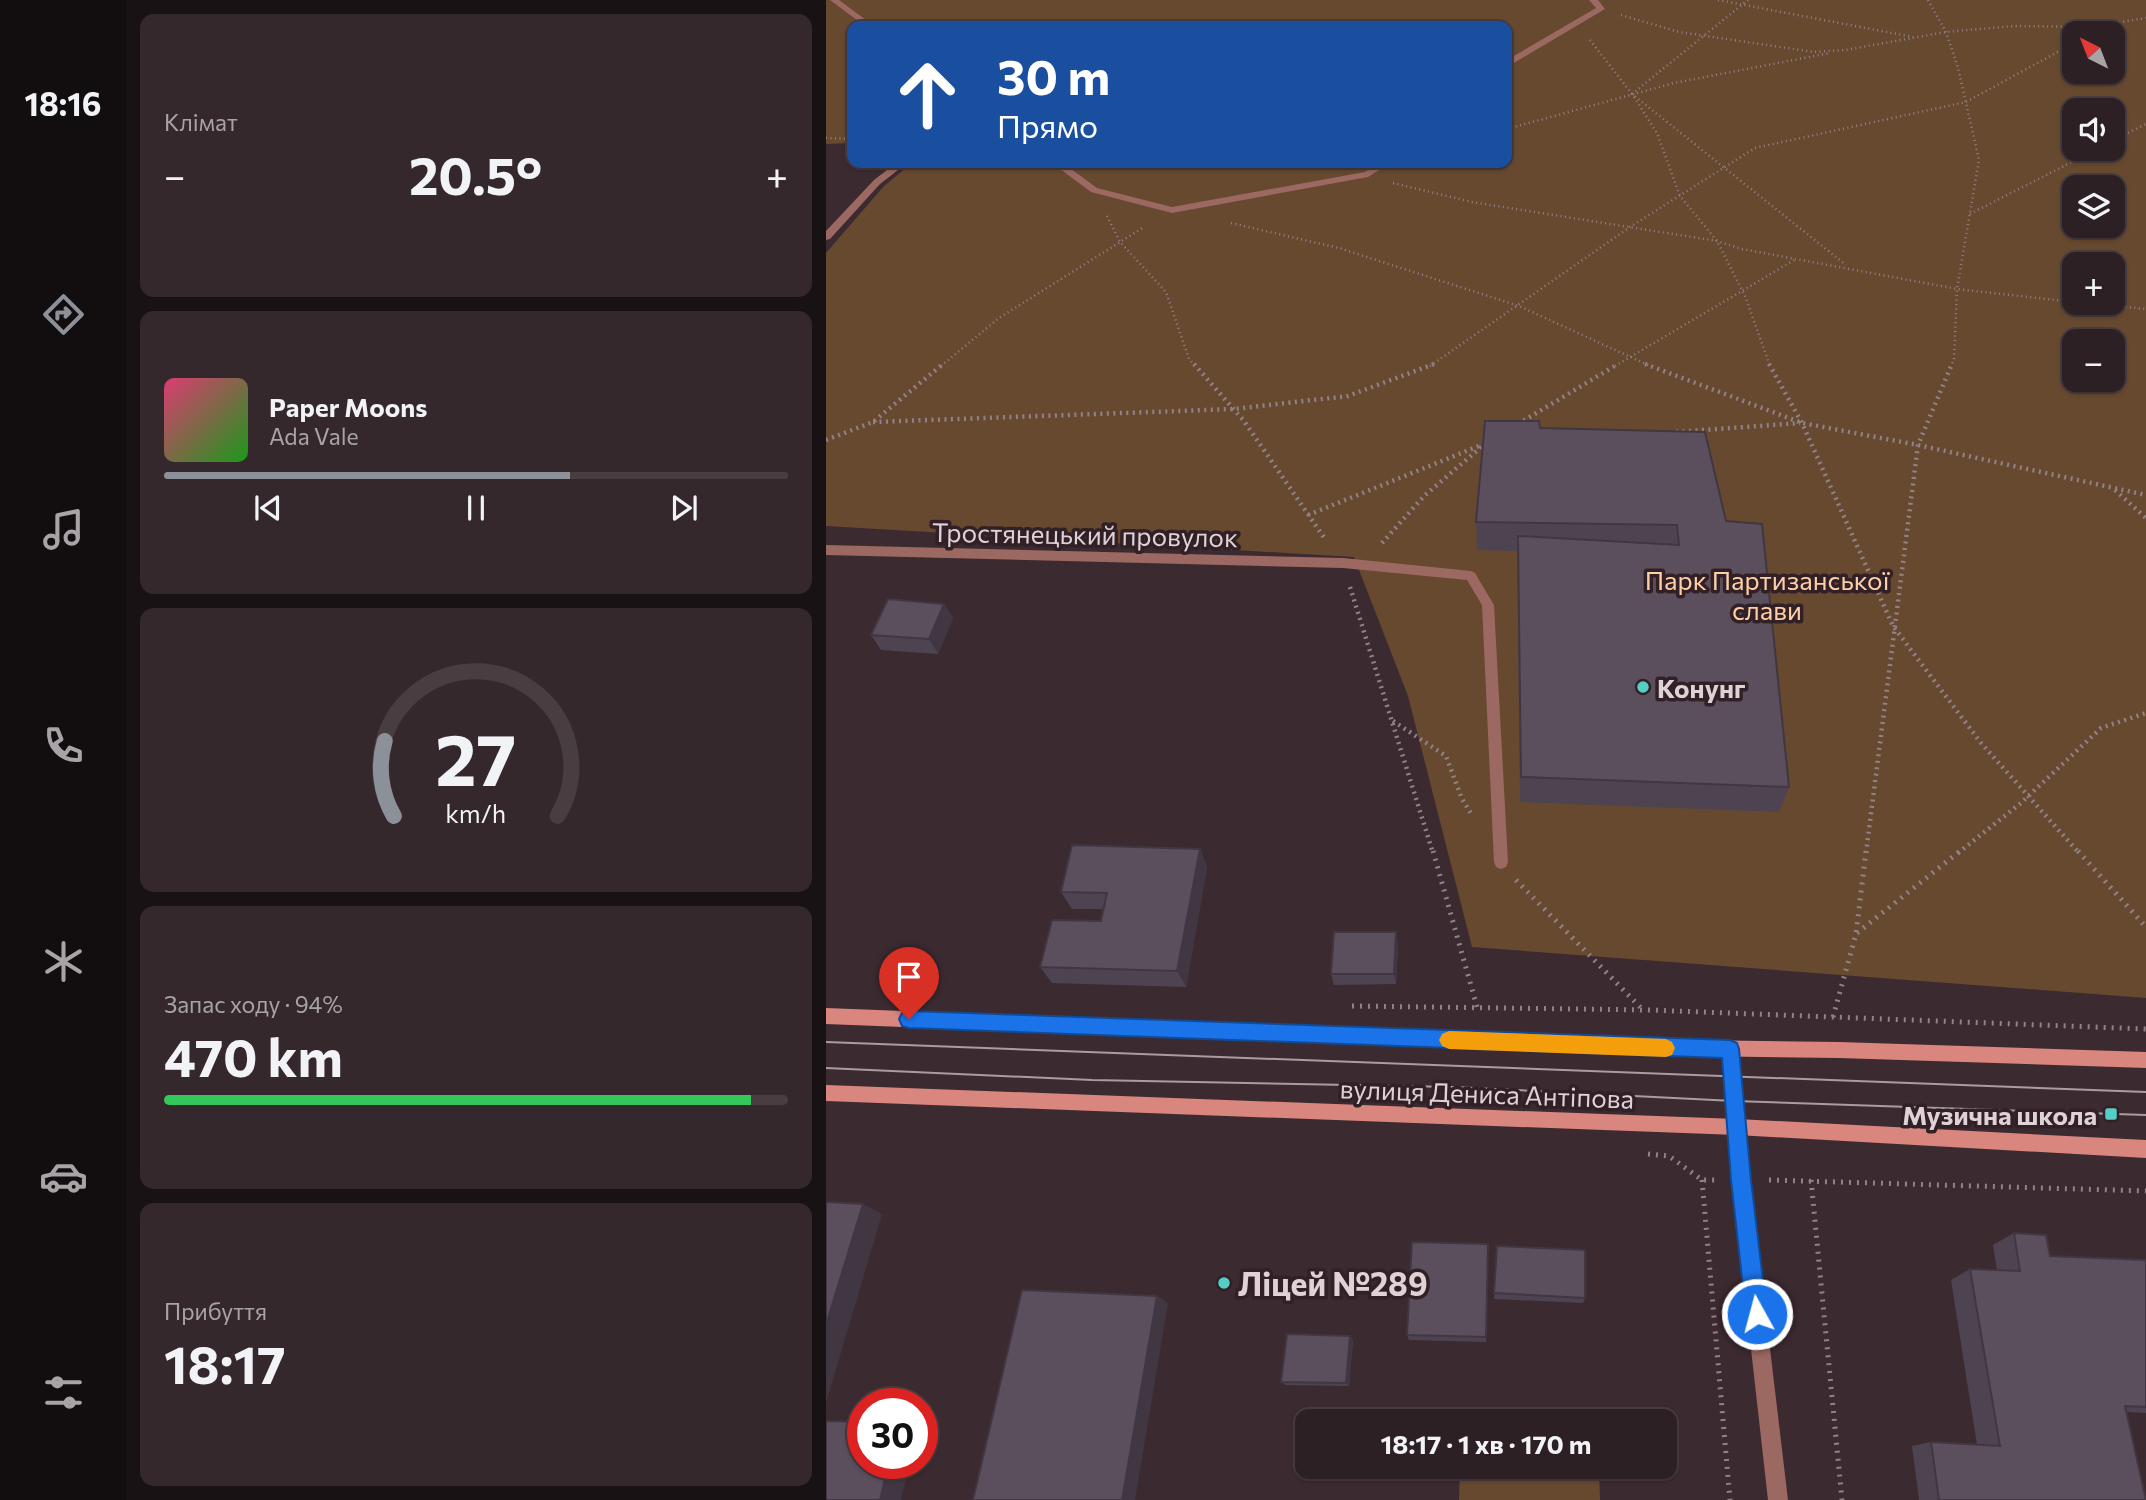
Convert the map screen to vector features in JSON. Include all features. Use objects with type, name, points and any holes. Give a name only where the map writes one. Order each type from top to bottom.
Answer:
[{"type":"street","points":[[834,0],[863,21]]},
{"type":"street","points":[[1512,61],[1601,9],[1593,0]]},
{"type":"street","points":[[826,237],[877,183],[896,168]]},
{"type":"street","points":[[1064,168],[1094,190],[1172,210],[1368,174],[1377,168]]},
{"type":"street","name":"Тростянецький провулок","points":[[826,550],[1343,563],[1471,576],[1488,605],[1501,862]]},
{"type":"street","name":"вулиця Дениса Антіпова","points":[[826,1016],[1487,1041],[2146,1060]]},
{"type":"street","points":[[1730,1049],[1741,1180],[1778,1500]]},
{"type":"street","name":"вулиця Дениса Антіпова","points":[[826,1093],[1737,1127],[2146,1149]]},
{"type":"path","points":[[1718,0],[1916,38]]},
{"type":"path","points":[[1632,94],[1748,0]]},
{"type":"path","points":[[1839,1050],[1833,1017],[1857,934],[1917,445],[1954,359],[1957,289],[1979,160],[1947,32],[1928,0]]},
{"type":"path","points":[[1845,50],[1814,52],[1679,32],[1601,9],[1586,35],[1632,94],[1657,133],[1680,196],[1717,241],[1742,290],[1766,359],[1802,423],[1893,626],[1981,743],[2146,927]]},
{"type":"path","points":[[2125,22],[2146,18]]},
{"type":"path","points":[[1512,128],[1632,94],[1845,50],[1947,32],[2014,26],[2062,27]]},
{"type":"path","points":[[873,422],[1234,409],[1348,396],[1433,365],[1630,227],[1755,148],[1966,102],[2062,50]]},
{"type":"path","points":[[1632,94],[1848,267]]},
{"type":"path","points":[[2125,134],[2146,124]]},
{"type":"path","points":[[826,138],[847,138]]},
{"type":"path","points":[[1969,214],[2073,161]]},
{"type":"path","points":[[1368,174],[1401,186],[1472,202],[1717,241],[1742,249],[1957,289],[2062,301]]},
{"type":"path","points":[[1094,190],[1120,242],[1166,292],[1189,359],[1234,409],[1343,563],[1440,870],[1487,1041]]},
{"type":"path","points":[[826,440],[873,422],[999,318],[1172,210]]},
{"type":"path","points":[[1224,222],[1339,248],[1520,306],[1628,358],[1802,423],[2146,495]]},
{"type":"path","points":[[1516,425],[1797,258]]},
{"type":"path","points":[[2125,307],[2146,309]]},
{"type":"path","points":[[1663,433],[1802,423]]},
{"type":"path","points":[[1308,515],[1494,438]]},
{"type":"path","points":[[1362,565],[1424,496],[1482,445],[1496,444]]},
{"type":"path","points":[[2114,489],[2146,518]]},
{"type":"path","points":[[1857,934],[2028,796],[2101,728],[2146,713]]},
{"type":"path","points":[[1351,1006],[1476,1007],[2146,1028]]},
{"type":"path","points":[[1639,1154],[1669,1156],[1702,1180],[1811,1180],[2146,1191]]},
{"type":"path","points":[[1702,1180],[1730,1500]]},
{"type":"path","points":[[1811,1180],[1842,1500]]},
{"type":"green space","name":"Парк Партизанської слави","points":[[826,0],[2146,0],[2146,998],[1472,947],[1408,696],[1354,557],[826,526],[826,253],[884,186],[906,168],[1512,168],[1512,21],[847,21],[847,143],[826,144]]},
{"type":"green space","points":[[1460,1479],[1599,1479],[1600,1500],[1459,1500]]},
{"type":"building","name":"Конунг","points":[[1485,421],[1539,421],[1540,428],[1705,432],[1726,521],[1762,524],[1789,787],[1521,777],[1518,536],[1679,545],[1677,525],[1476,522]]},
{"type":"building","points":[[888,599],[944,604],[929,639],[871,635]]},
{"type":"building","points":[[1072,845],[1200,849],[1177,971],[1040,967],[1052,920],[1101,921],[1107,893],[1061,892]]},
{"type":"building","points":[[1334,932],[1396,932],[1394,974],[1331,974]]},
{"type":"building","points":[[826,1202],[863,1204],[826,1325]]},
{"type":"building","points":[[2014,1233],[2046,1235],[2050,1256],[2146,1260],[2146,1407],[2125,1406],[2146,1500],[1939,1500],[1931,1442],[2000,1446],[1970,1269],[2020,1271]]},
{"type":"building","points":[[1412,1242],[1488,1244],[1486,1337],[1407,1335]]},
{"type":"building","points":[[1497,1246],[1585,1250],[1585,1298],[1494,1293]]},
{"type":"building","points":[[1022,1290],[1157,1296],[1122,1500],[973,1500]]},
{"type":"building","points":[[1287,1334],[1350,1336],[1346,1383],[1281,1382]]},
{"type":"building","points":[[826,1421],[847,1422],[847,1479],[885,1479],[880,1500],[826,1500]]},
{"type":"tram line","points":[[826,1042],[2146,1092]]},
{"type":"tram line","points":[[826,1068],[1092,1080],[1454,1087],[1734,1101],[2146,1115]]},
{"type":"slow traffic","points":[[1449,1040],[1666,1048]]},
{"type":"place","name":"Конунг","points":[[1643,687]]},
{"type":"place","name":"Музична школа","points":[[2111,1114]]},
{"type":"place","name":"Ліцей №289","points":[[1224,1283]]},
{"type":"route","points":[[909,1019],[1730,1049],[1741,1180],[1757,1314]]}]
